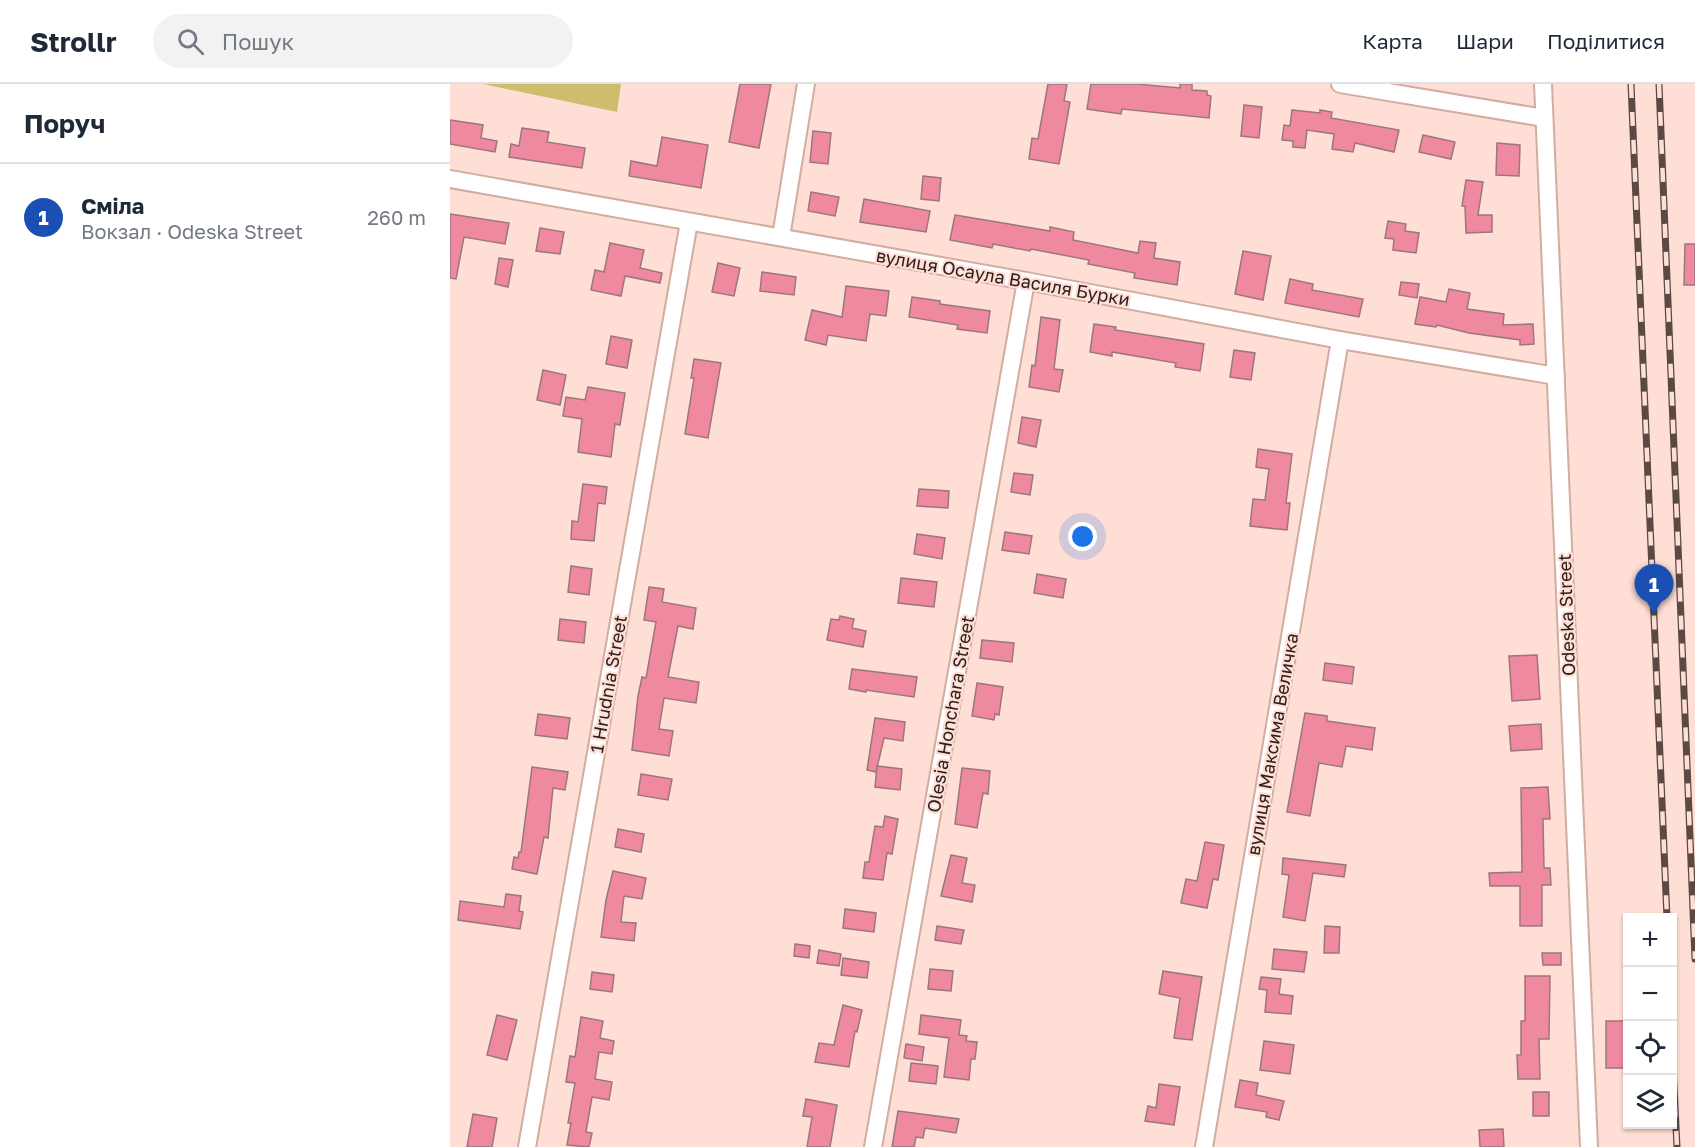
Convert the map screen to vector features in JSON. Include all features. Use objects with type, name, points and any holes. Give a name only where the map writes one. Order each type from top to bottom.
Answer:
[{"type":"street","points":[[781,237],[806,84]]},
{"type":"street","points":[[1341,84],[1544,118]]},
{"type":"street","name":"Odeska Street","points":[[1543,84],[1589,1147]]},
{"type":"street","name":"вулиця Осаула Василя Бурки","points":[[450,179],[1026,281],[1340,340],[1556,376]]},
{"type":"street","name":"1 Hrudnia Street","points":[[527,1147],[689,222]]},
{"type":"street","name":"Olesia Honchara Street","points":[[873,1147],[1026,281]]},
{"type":"street","name":"вулиця Максима Величка","points":[[1204,1147],[1340,340]]},
{"type":"shaded area","points":[[483,84],[621,84],[617,112]]},
{"type":"building","points":[[740,84],[771,84],[759,148],[729,142]]},
{"type":"building","points":[[1048,84],[1067,84],[1064,101],[1070,102],[1059,164],[1029,159],[1032,138],[1038,139]]},
{"type":"building","points":[[1091,84],[1136,84],[1180,88],[1180,84],[1192,84],[1192,90],[1207,91],[1207,95],[1211,96],[1209,118],[1122,109],[1121,114],[1087,109]]},
{"type":"building","points":[[1244,105],[1262,107],[1259,138],[1241,136]]},
{"type":"building","points":[[1292,110],[1332,112],[1331,118],[1399,130],[1394,152],[1355,143],[1353,152],[1332,149],[1334,134],[1307,130],[1305,148],[1293,147],[1293,141],[1282,140],[1284,125],[1290,126]]},
{"type":"building","points":[[450,120],[483,125],[481,138],[497,141],[495,152],[450,144]]},
{"type":"building","points":[[522,128],[549,132],[547,142],[585,148],[582,168],[509,157],[511,144],[519,146]]},
{"type":"building","points":[[813,131],[831,133],[828,164],[810,162]]},
{"type":"building","points":[[1423,135],[1455,142],[1451,159],[1419,152]]},
{"type":"building","points":[[662,137],[708,145],[701,188],[629,176],[631,161],[657,166]]},
{"type":"building","points":[[1497,143],[1520,145],[1519,176],[1496,175]]},
{"type":"building","points":[[923,176],[941,178],[939,201],[921,199]]},
{"type":"building","points":[[1466,180],[1483,182],[1478,215],[1492,215],[1492,232],[1466,233],[1465,206],[1462,206]]},
{"type":"building","points":[[811,192],[839,197],[835,216],[808,211]]},
{"type":"building","points":[[864,199],[930,211],[926,232],[860,222]]},
{"type":"building","points":[[450,214],[509,223],[505,244],[464,237],[456,279],[450,278]]},
{"type":"building","points":[[955,215],[1050,231],[1050,227],[1074,232],[1073,240],[1138,253],[1140,241],[1156,243],[1154,258],[1180,262],[1177,285],[1134,278],[1135,273],[1088,264],[1089,260],[1031,249],[1030,251],[993,244],[992,248],[950,240]]},
{"type":"building","points":[[1388,221],[1406,224],[1405,231],[1419,233],[1416,253],[1393,250],[1394,239],[1385,238]]},
{"type":"building","points":[[540,228],[564,232],[560,254],[536,251]]},
{"type":"building","points":[[610,243],[644,250],[640,268],[662,273],[660,283],[625,276],[621,296],[591,290],[595,270],[604,272]]},
{"type":"building","points":[[1685,244],[1695,244],[1695,285],[1684,285]]},
{"type":"building","points":[[1243,251],[1271,256],[1263,300],[1235,294]]},
{"type":"building","points":[[499,258],[513,260],[508,287],[495,284]]},
{"type":"building","points":[[718,263],[740,268],[734,296],[712,292]]},
{"type":"building","points":[[762,272],[796,277],[794,295],[760,291]]},
{"type":"building","points":[[1290,279],[1313,284],[1312,290],[1363,299],[1359,317],[1285,303]]},
{"type":"building","points":[[1401,282],[1419,284],[1417,298],[1399,295]]},
{"type":"building","points":[[846,286],[889,291],[886,316],[870,314],[866,341],[828,335],[826,345],[805,340],[812,310],[842,317]]},
{"type":"building","points":[[1449,289],[1470,293],[1467,309],[1504,314],[1503,325],[1533,324],[1534,344],[1520,345],[1520,340],[1469,333],[1437,325],[1436,327],[1415,324],[1420,297],[1446,302]]},
{"type":"building","points":[[912,297],[940,301],[940,304],[990,311],[987,333],[957,329],[958,325],[909,317]]},
{"type":"building","points":[[1041,317],[1060,320],[1054,369],[1063,370],[1059,392],[1029,387],[1032,365],[1035,366]]},
{"type":"building","points":[[1094,324],[1116,327],[1115,330],[1204,344],[1200,371],[1175,367],[1176,363],[1112,352],[1112,356],[1090,352]]},
{"type":"building","points":[[611,336],[632,340],[627,368],[606,364]]},
{"type":"building","points":[[1234,350],[1255,353],[1251,380],[1230,377]]},
{"type":"building","points":[[694,359],[721,363],[708,438],[685,434],[694,378],[691,378]]},
{"type":"building","points":[[543,370],[566,375],[560,405],[537,400]]},
{"type":"building","points":[[588,387],[625,393],[620,425],[615,424],[611,457],[578,452],[582,419],[563,416],[566,397],[585,400]]},
{"type":"building","points":[[1022,417],[1041,420],[1036,447],[1018,443]]},
{"type":"building","points":[[1258,449],[1292,454],[1286,503],[1290,503],[1287,530],[1250,526],[1253,499],[1265,500],[1269,469],[1256,467]]},
{"type":"building","points":[[1014,473],[1033,475],[1030,495],[1011,492]]},
{"type":"building","points":[[583,484],[607,487],[605,504],[598,503],[594,541],[571,539],[572,521],[578,522]]},
{"type":"building","points":[[919,489],[949,491],[948,508],[917,506]]},
{"type":"building","points":[[1005,532],[1032,536],[1029,554],[1002,550]]},
{"type":"building","points":[[917,534],[945,538],[942,559],[914,554]]},
{"type":"building","points":[[571,566],[592,569],[589,595],[568,592]]},
{"type":"building","points":[[1037,574],[1066,579],[1063,598],[1034,593]]},
{"type":"building","points":[[901,578],[937,582],[934,607],[898,603]]},
{"type":"building","points":[[649,587],[664,589],[662,602],[696,608],[693,629],[678,626],[668,677],[699,682],[696,703],[664,698],[659,729],[673,731],[669,756],[632,750],[638,696],[642,677],[646,678],[656,622],[644,620]]},
{"type":"building","points":[[840,616],[854,619],[852,628],[866,631],[863,647],[827,640],[831,619],[839,620]]},
{"type":"building","points":[[560,619],[586,622],[584,643],[558,640]]},
{"type":"building","points":[[982,640],[1014,643],[1012,662],[980,658]]},
{"type":"building","points":[[1537,655],[1540,699],[1512,701],[1509,656]]},
{"type":"building","points":[[1325,663],[1354,667],[1352,684],[1323,680]]},
{"type":"building","points":[[852,669],[917,677],[914,697],[849,689]]},
{"type":"building","points":[[977,683],[1003,687],[999,715],[995,714],[994,720],[972,716]]},
{"type":"building","points":[[1305,713],[1327,716],[1327,721],[1375,728],[1372,750],[1346,746],[1342,767],[1319,763],[1310,816],[1287,812]]},
{"type":"building","points":[[538,714],[570,718],[567,739],[535,735]]},
{"type":"building","points":[[875,718],[905,722],[903,741],[884,738],[876,772],[867,770]]},
{"type":"building","points":[[1541,724],[1542,749],[1511,751],[1509,726]]},
{"type":"building","points":[[877,766],[902,769],[900,790],[875,787]]},
{"type":"building","points":[[532,767],[568,772],[565,790],[553,788],[548,838],[544,837],[537,874],[512,869],[514,857],[518,858],[521,852]]},
{"type":"building","points":[[962,768],[990,771],[988,794],[983,793],[977,828],[955,824]]},
{"type":"building","points":[[641,774],[672,779],[668,800],[638,795]]},
{"type":"building","points":[[1548,787],[1550,819],[1543,819],[1544,868],[1550,868],[1551,885],[1542,885],[1542,926],[1520,926],[1520,886],[1490,886],[1489,873],[1522,872],[1521,788]]},
{"type":"building","points":[[885,816],[898,819],[892,854],[887,853],[883,880],[863,878],[865,862],[869,862],[875,826],[883,827]]},
{"type":"building","points":[[618,829],[644,834],[641,852],[615,847]]},
{"type":"building","points":[[1205,842],[1224,845],[1218,880],[1213,879],[1207,908],[1181,903],[1186,879],[1197,881]]},
{"type":"building","points":[[951,855],[967,858],[962,883],[975,885],[972,902],[941,896]]},
{"type":"building","points":[[1283,858],[1346,865],[1344,877],[1313,873],[1305,921],[1283,917],[1289,875],[1282,874]]},
{"type":"building","points":[[613,871],[646,878],[642,899],[624,896],[621,922],[636,923],[634,941],[601,937]]},
{"type":"building","points":[[506,894],[521,896],[519,911],[523,912],[520,929],[458,920],[460,901],[504,907]]},
{"type":"building","points":[[845,909],[876,913],[874,932],[843,928]]},
{"type":"building","points":[[937,926],[964,930],[961,944],[935,940]]},
{"type":"building","points":[[1325,926],[1340,927],[1339,953],[1324,953]]},
{"type":"building","points":[[795,944],[810,946],[809,958],[794,956]]},
{"type":"building","points":[[1274,949],[1307,952],[1304,972],[1272,969]]},
{"type":"building","points":[[819,950],[841,954],[839,966],[817,963]]},
{"type":"building","points":[[1542,953],[1561,953],[1561,965],[1543,965]]},
{"type":"building","points":[[843,958],[869,962],[867,978],[841,975]]},
{"type":"building","points":[[930,969],[953,971],[951,991],[928,989]]},
{"type":"building","points":[[1163,971],[1202,977],[1192,1040],[1174,1038],[1180,998],[1159,994]]},
{"type":"building","points":[[592,972],[614,975],[612,992],[590,989]]},
{"type":"building","points":[[1525,976],[1550,976],[1549,1039],[1539,1039],[1540,1079],[1518,1079],[1517,1055],[1521,1055],[1521,1021],[1525,1021]]},
{"type":"building","points":[[1261,977],[1281,979],[1279,994],[1293,996],[1291,1014],[1265,1012],[1267,990],[1259,989]]},
{"type":"building","points":[[843,1005],[862,1010],[857,1032],[855,1031],[849,1067],[815,1062],[819,1043],[834,1045]]},
{"type":"building","points":[[497,1015],[517,1020],[507,1060],[487,1055]]},
{"type":"building","points":[[921,1015],[961,1020],[959,1035],[967,1036],[966,1041],[977,1042],[975,1059],[971,1059],[969,1080],[944,1077],[949,1038],[919,1034]]},
{"type":"building","points":[[581,1017],[603,1021],[600,1038],[614,1041],[612,1054],[599,1052],[595,1079],[612,1082],[609,1100],[592,1097],[586,1132],[592,1133],[589,1147],[567,1145],[571,1123],[568,1123],[575,1083],[566,1082],[570,1056],[575,1057]]},
{"type":"building","points":[[1606,1021],[1623,1021],[1623,1068],[1606,1068]]},
{"type":"building","points":[[1264,1041],[1294,1045],[1290,1074],[1260,1070]]},
{"type":"building","points":[[906,1044],[924,1047],[922,1061],[904,1058]]},
{"type":"building","points":[[911,1063],[938,1066],[936,1084],[909,1081]]},
{"type":"building","points":[[1240,1080],[1258,1083],[1256,1095],[1284,1101],[1279,1120],[1266,1117],[1267,1112],[1235,1107]]},
{"type":"building","points":[[1159,1084],[1180,1087],[1174,1125],[1145,1121],[1148,1106],[1156,1108]]},
{"type":"building","points":[[1533,1092],[1549,1092],[1549,1116],[1533,1116]]},
{"type":"building","points":[[806,1099],[837,1105],[830,1147],[807,1147],[812,1117],[803,1116]]},
{"type":"building","points":[[898,1111],[959,1119],[956,1133],[925,1128],[923,1138],[916,1137],[914,1147],[892,1147]]},
{"type":"building","points":[[473,1114],[497,1118],[492,1147],[467,1147]]},
{"type":"building","points":[[1503,1129],[1504,1147],[1480,1147],[1479,1130]]},
{"type":"railway","points":[[1631,84],[1667,913]]},
{"type":"railway","points":[[1659,84],[1695,959]]},
{"type":"railway","points":[[1673,1075],[1677,1147]]},
{"type":"place","name":"Сміла","points":[[1654,614]]}]
